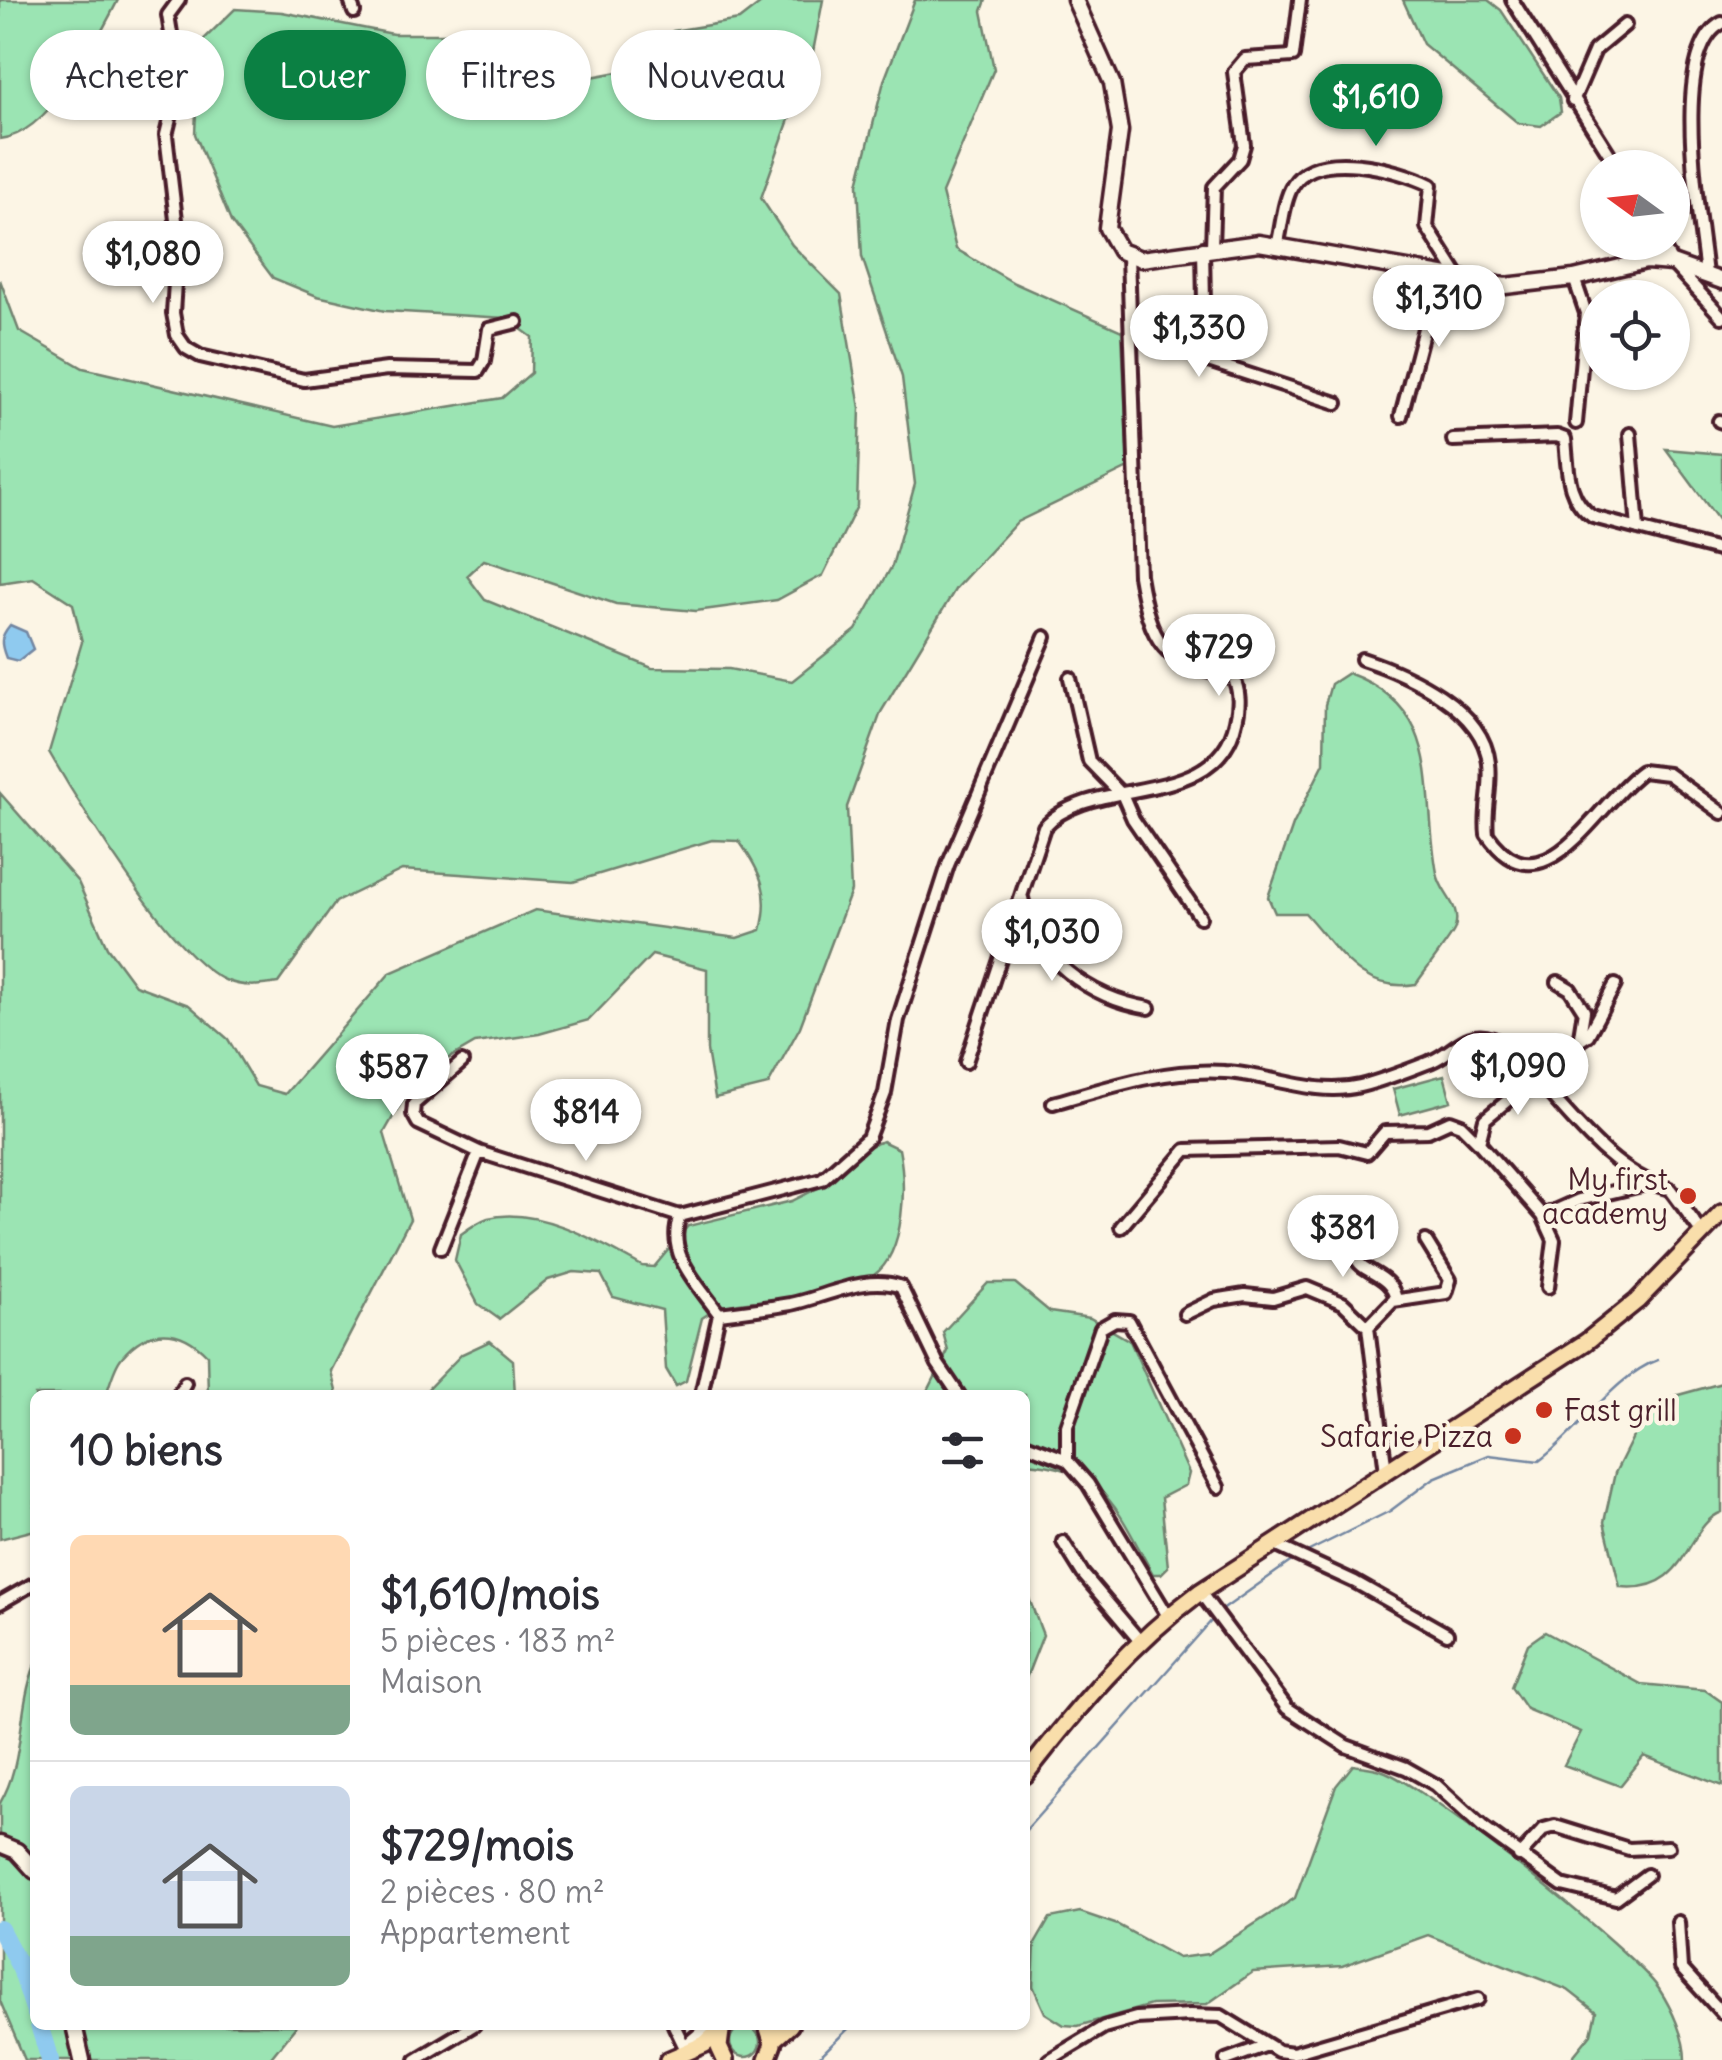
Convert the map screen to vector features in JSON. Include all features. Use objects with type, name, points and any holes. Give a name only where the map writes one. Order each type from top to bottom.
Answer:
[{"type":"main road","points":[[1030,1769],[1087,1696],[1139,1640],[1168,1616],[1586,1342],[1638,1301],[1722,1214]]},
{"type":"main road","points":[[668,2060],[714,2030]]},
{"type":"main road","points":[[718,2030],[725,2060]]},
{"type":"street","points":[[178,0],[168,15],[179,82],[166,135],[178,236],[173,313],[177,335],[186,348],[200,356],[304,380],[401,369],[478,370],[484,361],[490,329],[517,322]]},
{"type":"street","points":[[1075,0],[1112,82],[1120,132],[1107,228],[1112,242],[1128,256],[1167,257],[1243,242],[1519,287],[1635,262],[1672,263],[1722,282]]},
{"type":"street","points":[[1300,0],[1293,56],[1245,60],[1234,72],[1244,145],[1240,159],[1214,188],[1205,360],[1337,402]]},
{"type":"street","points":[[1512,0],[1606,150]]},
{"type":"street","points":[[1706,275],[1690,101],[1705,40],[1722,23]]},
{"type":"street","points":[[1574,101],[1595,50],[1625,25]]},
{"type":"street","points":[[1278,246],[1290,188],[1305,170],[1342,162],[1429,182],[1427,227],[1460,280]]},
{"type":"street","points":[[966,1062],[1035,843],[1052,818],[1076,804],[1123,796],[1193,774],[1222,754],[1233,736],[1240,690],[1234,676],[1204,672],[1169,656],[1154,637],[1145,611],[1139,575],[1128,256]]},
{"type":"street","points":[[1670,260],[1722,318]]},
{"type":"street","points":[[1401,416],[1438,275]]},
{"type":"street","points":[[1574,278],[1586,313],[1576,422]]},
{"type":"street","points":[[1630,434],[1638,529]]},
{"type":"street","points":[[1452,440],[1529,435],[1565,439],[1570,490],[1580,508],[1593,517],[1722,550]]},
{"type":"street","points":[[462,1062],[414,1104],[412,1114],[418,1123],[479,1152],[680,1216],[822,1179],[868,1138],[878,1118],[898,1020],[948,865],[1045,637]]},
{"type":"street","points":[[1362,659],[1429,688],[1472,722],[1490,763],[1487,834],[1517,861],[1538,864],[1557,857],[1608,800],[1642,772],[1668,774],[1722,813]]},
{"type":"street","points":[[1070,678],[1089,761],[1123,796],[1132,819],[1200,917]]},
{"type":"street","points":[[1021,892],[1026,922],[1049,955],[1094,993],[1149,1008]]},
{"type":"street","points":[[1558,982],[1570,989],[1584,1011],[1579,1042]]},
{"type":"street","points":[[1478,1143],[1485,1119],[1588,1035],[1615,985]]},
{"type":"street","points":[[1053,1103],[1187,1070],[1246,1074],[1313,1089],[1358,1087],[1438,1059],[1459,1042],[1479,1036],[1496,1040],[1604,1149],[1646,1184]]},
{"type":"street","points":[[1120,1228],[1186,1150],[1339,1146],[1367,1152],[1386,1132],[1428,1131],[1450,1121],[1461,1125],[1543,1216],[1554,1240],[1548,1287]]},
{"type":"street","points":[[442,1248],[479,1152]]},
{"type":"street","points":[[1543,1216],[1579,1200],[1646,1184],[1670,1189],[1703,1234]]},
{"type":"street","points":[[1368,1215],[1375,1218],[1376,1224],[1356,1245],[1357,1262],[1389,1284],[1396,1300]]},
{"type":"street","points":[[680,1216],[674,1232],[676,1251],[719,1314],[702,1390]]},
{"type":"street","points":[[1368,1327],[1396,1300],[1446,1293],[1450,1280],[1426,1241]]},
{"type":"street","points":[[719,1314],[792,1304],[862,1285],[892,1284],[901,1287],[938,1364],[956,1390]]},
{"type":"street","points":[[1184,1314],[1214,1300],[1245,1295],[1273,1298],[1307,1288],[1343,1303],[1368,1327],[1386,1472]]},
{"type":"street","points":[[1067,1460],[1068,1426],[1100,1328],[1115,1320],[1128,1322],[1218,1487]]},
{"type":"street","points":[[181,1390],[185,1384]]},
{"type":"street","points":[[1030,1446],[1067,1460],[1088,1484],[1168,1616]]},
{"type":"street","points":[[1063,1542],[1083,1574],[1139,1640]]},
{"type":"street","points":[[1274,1544],[1447,1634]]},
{"type":"street","points":[[0,1604],[30,1586]]},
{"type":"street","points":[[1200,1592],[1287,1708],[1346,1746],[1406,1768],[1436,1785],[1520,1856],[1562,1885],[1616,1898],[1647,1875]]},
{"type":"street","points":[[1520,1856],[1544,1829],[1555,1826],[1629,1849],[1668,1847]]},
{"type":"street","points":[[0,1844],[17,1851],[30,1865]]},
{"type":"street","points":[[1678,1922],[1681,1968],[1722,2013]]},
{"type":"street","points":[[1049,2060],[1104,2027],[1154,2017],[1221,2016],[1267,2045],[1294,2053],[1478,2000]]},
{"type":"street","points":[[75,2030],[82,2060]]},
{"type":"street","points":[[416,2060],[466,2030]]},
{"type":"street","points":[[677,2030],[687,2048]]},
{"type":"street","points":[[1226,2060],[1267,2045]]},
{"type":"green space","points":[[0,0],[118,0],[102,30],[30,30],[30,120],[38,120],[19,133],[0,139]]},
{"type":"green space","points":[[765,0],[823,0],[817,30],[679,30],[739,20]]},
{"type":"green space","points":[[915,0],[986,0],[982,11],[994,69],[942,193],[956,249],[1014,283],[1122,331],[1128,468],[1017,522],[956,588],[881,712],[847,807],[851,891],[800,1027],[768,1085],[715,1098],[707,1050],[707,969],[652,955],[589,1020],[539,1034],[475,1043],[415,1078],[384,1133],[410,1219],[331,1371],[336,1390],[208,1390],[207,1355],[197,1346],[175,1335],[143,1339],[119,1361],[108,1390],[30,1390],[30,1531],[0,1539],[0,793],[78,882],[107,947],[135,985],[189,1005],[228,1039],[256,1086],[285,1094],[390,973],[535,910],[737,938],[761,930],[764,894],[753,863],[739,841],[712,840],[573,882],[402,870],[336,902],[278,983],[238,984],[225,980],[203,966],[154,911],[49,752],[82,642],[73,604],[33,578],[0,583],[0,280],[19,331],[83,368],[332,426],[502,398],[531,373],[532,337],[506,318],[385,311],[317,296],[273,278],[231,222],[195,134],[196,120],[224,120],[224,30],[213,30],[235,9],[282,12],[373,30],[244,30],[244,120],[406,120],[406,34],[426,34],[426,120],[591,120],[591,77],[611,73],[611,120],[789,120],[761,198],[792,245],[841,294],[860,408],[857,506],[823,575],[777,600],[696,611],[616,604],[484,560],[467,576],[485,600],[652,668],[729,669],[792,681],[856,630],[892,566],[915,484],[902,377],[862,257],[858,184],[884,81]]},
{"type":"green space","points":[[1403,0],[1488,0],[1501,10],[1559,98],[1561,112],[1541,126],[1518,123],[1423,44]]},
{"type":"green space","points":[[1666,449],[1722,454],[1722,525]]},
{"type":"green space","points":[[1348,673],[1379,688],[1401,707],[1415,730],[1423,755],[1437,873],[1456,920],[1453,932],[1416,984],[1397,985],[1365,976],[1305,913],[1275,913],[1268,897],[1293,825],[1324,763],[1325,705],[1331,684]]},
{"type":"green space","points":[[1444,1075],[1451,1101],[1400,1115],[1393,1089]]},
{"type":"green space","points":[[882,1141],[899,1149],[903,1180],[898,1234],[885,1264],[874,1275],[847,1285],[791,1298],[733,1304],[712,1312],[702,1318],[686,1381],[676,1386],[666,1369],[662,1310],[613,1297],[601,1274],[574,1272],[548,1280],[499,1319],[478,1304],[455,1260],[461,1234],[485,1219],[507,1215],[568,1228],[642,1266],[654,1267],[688,1226],[792,1201],[832,1181],[868,1147]]},
{"type":"green space","points":[[988,1283],[1015,1283],[1050,1312],[1090,1318],[1130,1341],[1189,1473],[1186,1485],[1161,1498],[1168,1567],[1161,1574],[1153,1574],[1118,1512],[1092,1483],[1052,1466],[1030,1464],[1030,1390],[928,1390],[948,1351],[943,1332]]},
{"type":"green space","points":[[490,1341],[513,1360],[515,1390],[427,1390],[462,1354]]},
{"type":"green space","points":[[1722,1383],[1722,1512],[1700,1531],[1673,1570],[1661,1580],[1620,1587],[1604,1522],[1615,1473],[1638,1427],[1671,1397]]},
{"type":"green space","points":[[1030,1601],[1043,1635],[1030,1668]]},
{"type":"green space","points":[[1545,1632],[1641,1684],[1705,1690],[1722,1702],[1722,1786],[1644,1756],[1620,1786],[1564,1765],[1581,1732],[1526,1709],[1511,1687],[1528,1644]]},
{"type":"green space","points":[[30,1679],[30,2030],[293,2030],[269,2060],[25,2060],[0,2001],[0,1803],[13,1770]]},
{"type":"green space","points":[[1353,1765],[1383,1771],[1440,1806],[1612,1942],[1664,1997],[1680,2033],[1685,2060],[1570,2060],[1591,2034],[1596,2012],[1568,1990],[1428,1935],[1342,1966],[1253,1972],[1207,2004],[1151,2005],[1078,2026],[1064,2025],[1045,2013],[1033,1986],[1035,1944],[1050,1918],[1080,1912],[1118,1925],[1178,1958],[1208,1954],[1295,1898],[1336,1786]]},
{"type":"green space","points":[[736,2030],[754,2030],[759,2036],[759,2048],[751,2056],[739,2056],[731,2048],[731,2036]]},
{"type":"water","points":[[10,625],[26,632],[33,649],[18,661],[6,658],[3,648],[3,637]]},
{"type":"waterway","points":[[1305,1553],[1390,1511],[1434,1478],[1489,1455],[1539,1461],[1627,1378],[1658,1360]]},
{"type":"waterway","points":[[1218,1613],[1293,1560]]},
{"type":"waterway","points":[[1030,1825],[1213,1619]]},
{"type":"waterway","points":[[0,1929],[30,1997]]},
{"type":"waterway","points":[[41,2030],[50,2060]]},
{"type":"waterway","points":[[816,2060],[847,2030]]},
{"type":"place","name":"My first academy","points":[[1688,1196]]},
{"type":"place","name":"Fast grill","points":[[1544,1410]]},
{"type":"place","name":"Safarie Pizza","points":[[1513,1436]]}]
